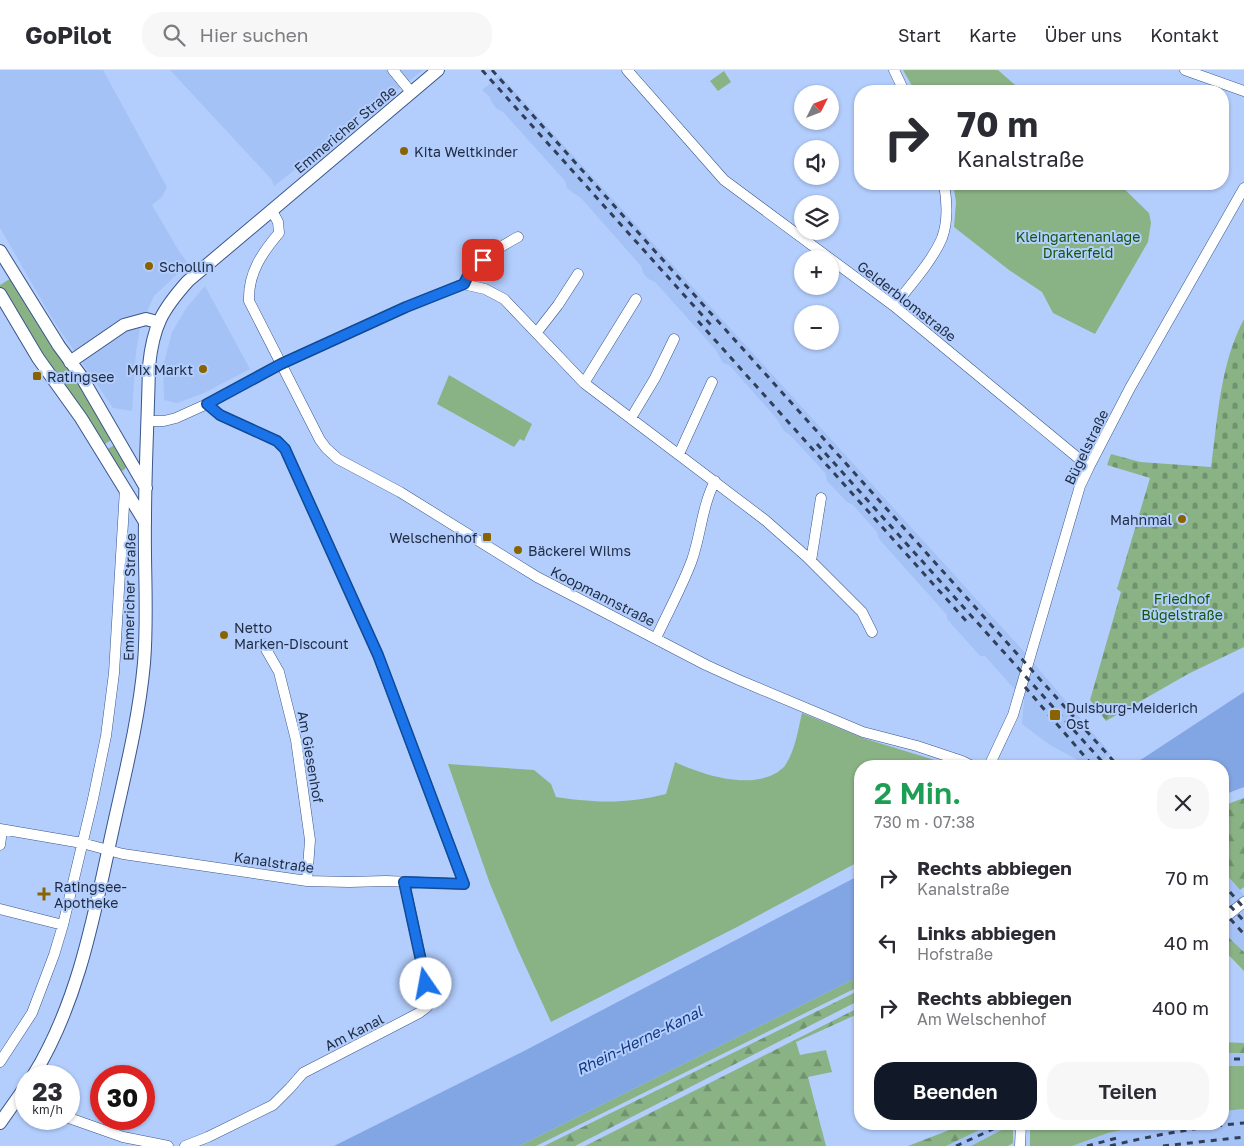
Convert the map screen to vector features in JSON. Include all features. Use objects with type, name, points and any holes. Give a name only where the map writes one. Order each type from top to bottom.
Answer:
[{"type":"main road","name":"Emmericher Straße","points":[[39,1065],[61,1022],[79,970],[96,906],[131,749],[144,664],[147,591],[143,513],[146,488],[150,350],[158,322],[171,300],[188,281],[438,70]]},
{"type":"main road","points":[[1,258],[86,384],[146,488],[133,493],[125,489]]},
{"type":"main road","points":[[0,294],[38,358],[75,408],[125,489],[143,513]]},
{"type":"main road","points":[[70,362],[124,325],[136,320],[146,319],[158,322]]},
{"type":"main road","points":[[0,1122],[15,1107]]},
{"type":"street","points":[[393,70],[411,92]]},
{"type":"street","name":"Gelderblomstraße","points":[[627,70],[724,180],[894,306],[1088,467]]},
{"type":"street","points":[[894,70],[901,85]]},
{"type":"street","points":[[1185,70],[1227,85]]},
{"type":"street","points":[[1229,86],[1244,91]]},
{"type":"street","name":"Bügelstraße","points":[[992,760],[1013,715],[1080,486],[1088,467],[1135,379],[1244,188]]},
{"type":"street","points":[[894,306],[924,268],[942,238],[946,206],[945,190]]},
{"type":"street","name":"Koopmannstraße","points":[[272,211],[278,222],[279,233],[253,271],[248,290],[249,301],[320,440],[331,454],[400,492],[539,579],[739,680],[863,732],[959,760]]},
{"type":"street","points":[[464,284],[470,271],[496,248],[518,237]]},
{"type":"street","points":[[537,332],[558,305],[578,274]]},
{"type":"street","points":[[148,421],[164,421],[176,418],[207,404],[281,364],[406,307],[464,284],[485,289],[504,299],[584,383],[765,520],[811,561],[862,612],[872,632]]},
{"type":"street","points":[[584,383],[636,299]]},
{"type":"street","points":[[631,418],[655,378],[674,339]]},
{"type":"street","points":[[679,454],[712,382]]},
{"type":"street","name":"Kanalstraße","points":[[1,830],[82,842],[123,854],[307,881],[464,884],[378,655],[285,449],[277,441],[220,415],[207,404]]},
{"type":"street","points":[[656,638],[691,562],[698,543],[708,496],[715,481]]},
{"type":"street","name":"Emmericher Straße","points":[[0,1062],[32,1013],[54,955],[63,925],[106,736],[114,673],[125,489]]},
{"type":"street","points":[[811,561],[820,498]]},
{"type":"street","points":[[124,516],[130,512],[143,513]]},
{"type":"street","name":"Am Giesenhof","points":[[263,644],[279,672],[296,740],[310,840],[307,881]]},
{"type":"street","points":[[0,845],[1,830]]},
{"type":"street","name":"Am Kanal","points":[[185,1146],[208,1137],[273,1104],[303,1073],[414,1016],[427,1007],[430,1001],[404,882]]},
{"type":"street","points":[[1229,914],[1244,902]]},
{"type":"street","points":[[0,909],[63,925]]},
{"type":"street","points":[[80,1122],[123,1137],[168,1146]]},
{"type":"street","points":[[1020,1146],[1021,1130]]},
{"type":"shaded area","points":[[0,70],[103,70],[167,187],[162,197],[152,205],[188,264],[154,296],[140,328],[136,352],[132,411],[113,408],[53,320],[0,228]]},
{"type":"shaded area","points":[[170,70],[423,70],[274,186],[272,180]]},
{"type":"shaded area","points":[[500,75],[1019,646],[1111,754],[1102,760],[1078,760],[1050,745],[1022,724],[1024,700],[985,656],[980,656],[947,619],[947,615],[879,539],[877,532],[853,505],[847,502],[827,481],[825,473],[784,431],[777,419],[730,366],[723,363],[716,350],[655,282],[648,279],[643,273],[641,266],[580,197],[567,188],[565,181],[503,112],[497,109],[489,96],[482,90]]},
{"type":"shaded area","points":[[205,286],[250,369],[204,393],[177,403],[164,400],[163,366],[172,332],[187,307]]},
{"type":"shaded area","points":[[1229,879],[1244,895],[1244,952],[1229,937]]},
{"type":"shaded area","points":[[1229,1053],[1244,1053],[1244,1066],[1229,1066]]},
{"type":"shaded area","points":[[1244,1109],[1244,1146],[1072,1146],[1122,1130],[1229,1130],[1229,1110]]},
{"type":"shaded area","points":[[979,1130],[1002,1130],[971,1146],[946,1146]]},
{"type":"green space","points":[[903,70],[998,70],[1015,85],[912,85]]},
{"type":"green space","points":[[724,71],[731,82],[718,91],[710,81]]},
{"type":"green space","name":"Kleingartenanlage Drakerfeld","points":[[954,190],[1125,190],[1149,213],[1151,223],[1148,242],[1095,334],[1053,313],[1042,292],[1009,270],[954,227],[956,202]]},
{"type":"green space","points":[[13,277],[113,439],[103,445],[56,377],[0,289],[0,285]]},
{"type":"green space","name":"Friedhof Bügelstraße","points":[[1244,319],[1244,647],[1188,674],[1106,721],[1090,700],[1121,592],[1117,589],[1150,478],[1107,465],[1111,454],[1140,462],[1211,467],[1225,372],[1236,336]]},
{"type":"green space","points":[[449,375],[532,424],[524,441],[520,439],[514,447],[437,404]]},
{"type":"green space","points":[[116,444],[127,466],[121,471],[106,450]]},
{"type":"green space","points":[[802,713],[863,738],[934,760],[854,760],[854,864],[737,927],[551,1022],[490,884],[448,764],[534,770],[551,784],[556,797],[598,801],[624,801],[666,794],[675,762],[699,772],[726,779],[754,780],[766,777],[778,772],[785,765],[792,753]]},
{"type":"green space","points":[[1244,798],[1244,887],[1240,890],[1229,878],[1229,803]]},
{"type":"green space","points":[[1229,938],[1244,952],[1244,971],[1229,955]]},
{"type":"green space","points":[[854,979],[854,989],[536,1146],[519,1146]]},
{"type":"green space","points":[[854,993],[854,1003],[575,1146],[544,1146]]},
{"type":"green space","points":[[854,1010],[854,1016],[796,1042],[800,1055],[826,1050],[832,1072],[808,1077],[826,1146],[585,1146]]},
{"type":"green space","points":[[1229,1042],[1244,1043],[1244,1053],[1229,1053]]},
{"type":"green space","points":[[1229,1066],[1244,1066],[1244,1109],[1229,1110]]},
{"type":"green space","points":[[949,1130],[979,1130],[946,1146],[908,1146]]},
{"type":"green space","points":[[1002,1130],[1013,1130],[1013,1143],[1008,1146],[971,1146]]},
{"type":"green space","points":[[1030,1130],[1122,1130],[1072,1146],[1030,1146]]},
{"type":"water","points":[[1244,692],[1244,787],[1229,793],[1229,760],[1140,760]]},
{"type":"water","name":"Rhein-Herne-Kanal","points":[[854,878],[854,979],[519,1146],[334,1146],[524,1051]]},
{"type":"railway","points":[[482,70],[711,325]]},
{"type":"railway","points":[[492,70],[1113,760]]},
{"type":"railway","points":[[698,321],[968,623]]},
{"type":"railway","points":[[817,444],[1101,760]]},
{"type":"railway","points":[[1025,687],[1088,760]]},
{"type":"railway","points":[[1229,891],[1244,908]]},
{"type":"railway","points":[[1229,905],[1244,921]]},
{"type":"railway","points":[[1229,918],[1244,934]]},
{"type":"railway","points":[[1229,1059],[1244,1059]]},
{"type":"railway","points":[[1229,1125],[1244,1123]]},
{"type":"railway","points":[[956,1146],[991,1130]]},
{"type":"railway","points":[[1110,1146],[1190,1130]]},
{"type":"railway","points":[[1163,1146],[1244,1137]]},
{"type":"railway","points":[[1087,1146],[1117,1138]]},
{"type":"place","name":"Kita Weltkinder","points":[[404,151]]},
{"type":"place","name":"Schollin","points":[[149,266]]},
{"type":"place","name":"Mix Markt","points":[[203,369]]},
{"type":"place","name":"Ratingsee","points":[[37,376]]},
{"type":"place","name":"Mahnmal","points":[[1182,519]]},
{"type":"place","name":"Welschenhof","points":[[487,537]]},
{"type":"place","name":"Bäckerei Wilms","points":[[518,550]]},
{"type":"place","name":"Netto Marken-Discount","points":[[224,635]]},
{"type":"place","name":"Duisburg-Meiderich Ost","points":[[1055,715]]},
{"type":"place","name":"Ratingsee- Apotheke","points":[[44,894]]},
{"type":"route","points":[[426,984],[404,882],[464,884],[378,655],[285,449],[277,441],[220,415],[207,404],[281,364],[406,307],[464,284],[470,271],[483,260]]}]
